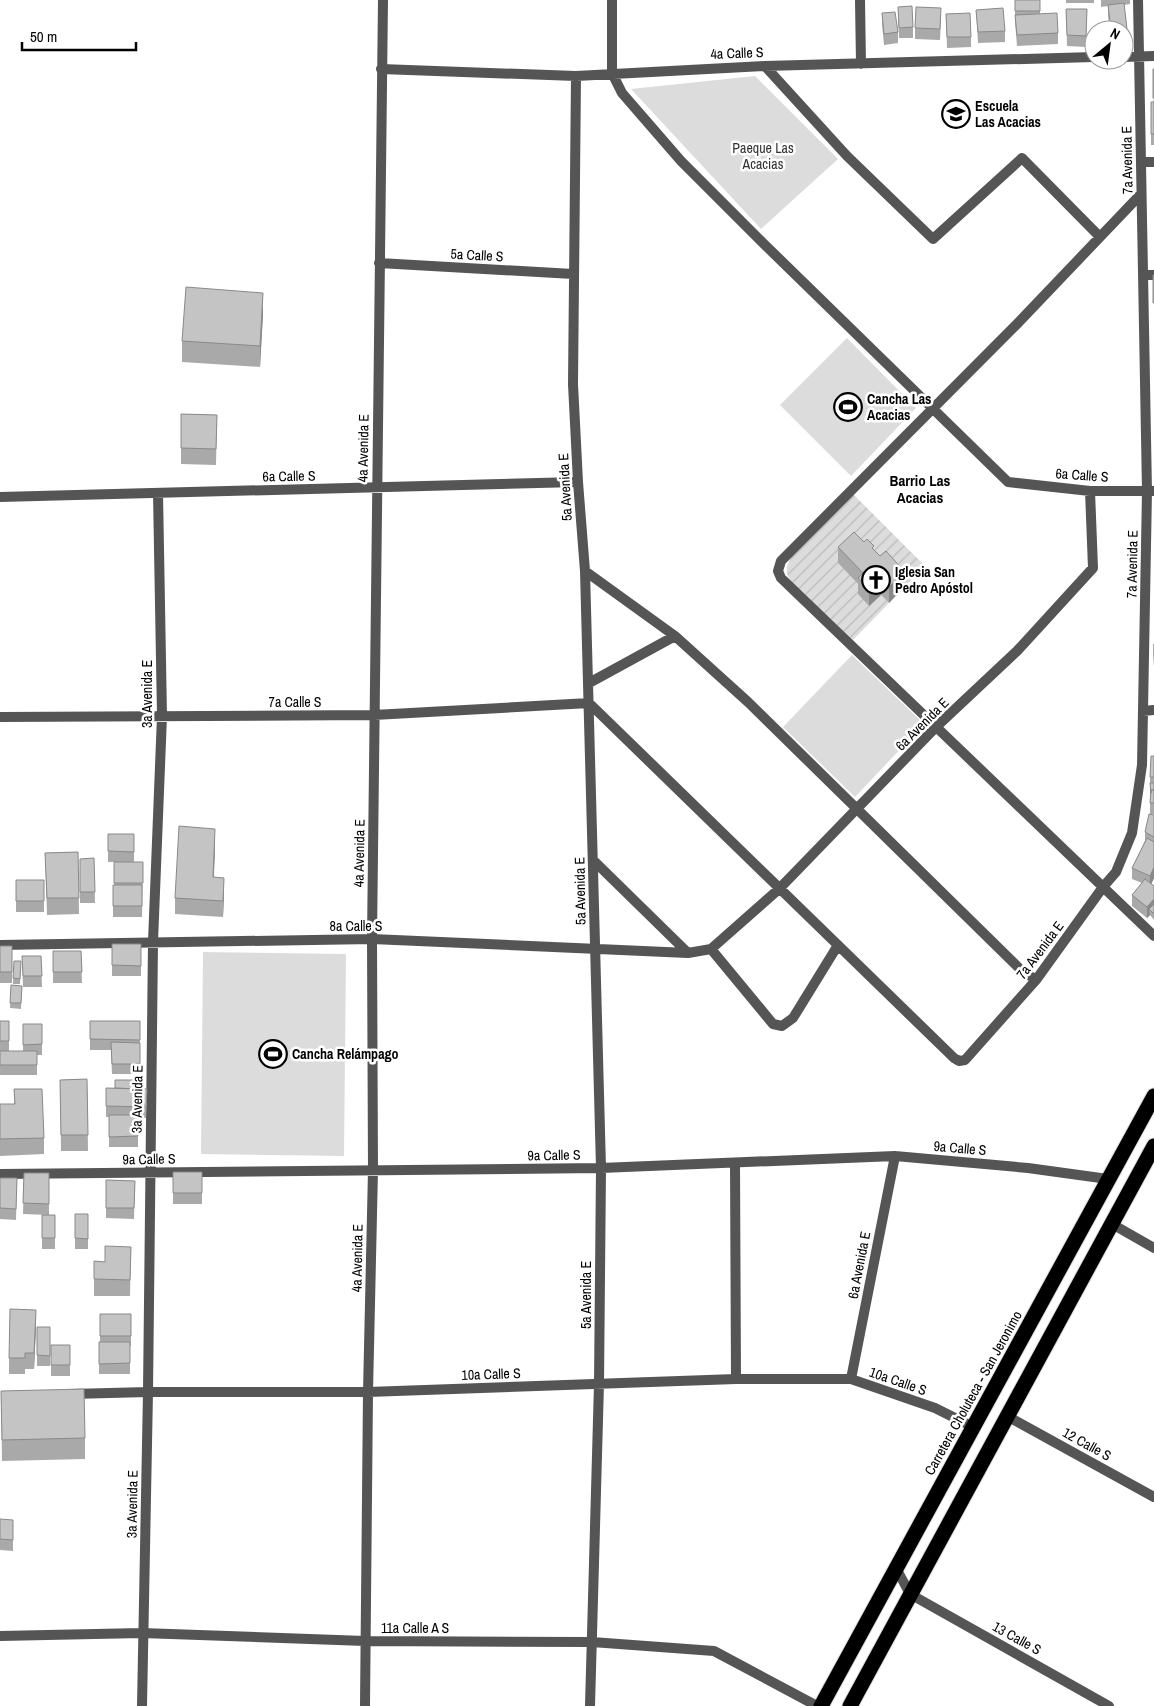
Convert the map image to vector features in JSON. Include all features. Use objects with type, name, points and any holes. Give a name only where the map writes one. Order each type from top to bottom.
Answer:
[{"type":"highway","name":"Carretera Choluteca - San Jeronimo","points":[[821,1706],[1154,1096]]},
{"type":"highway","points":[[850,1706],[1154,1146]]},
{"type":"street","name":"4a Avenida E","points":[[365,1706],[368,1392],[373,1170],[372,939],[383,0]]},
{"type":"street","points":[[612,0],[612,73],[622,93],[681,160],[933,409]]},
{"type":"street","points":[[860,0],[861,64]]},
{"type":"street","name":"7a Avenida E","points":[[838,945],[954,1058],[959,1061],[965,1060],[1036,980],[1103,887],[1116,872],[1132,833],[1142,765],[1149,601],[1150,492],[1149,377],[1143,275],[1138,0]]},
{"type":"street","points":[[1134,56],[1154,56]]},
{"type":"street","name":"4a Calle S","points":[[381,69],[576,76],[764,66],[1084,58]]},
{"type":"street","points":[[764,66],[847,156],[933,239],[1022,158],[1100,237]]},
{"type":"street","name":"5a Avenida E","points":[[576,76],[573,274],[574,384],[578,482],[585,571],[589,683],[594,950],[601,1168],[599,1384],[590,1706]]},
{"type":"street","points":[[1141,162],[1154,162]]},
{"type":"street","points":[[1141,194],[933,409],[781,561],[778,571],[781,578],[1154,936]]},
{"type":"street","name":"5a Calle S","points":[[379,263],[573,274]]},
{"type":"street","points":[[1143,275],[1154,275]]},
{"type":"street","name":"6a Calle S","points":[[933,409],[1008,482],[1090,491],[1150,492]]},
{"type":"street","name":"6a Calle S","points":[[0,497],[578,482]]},
{"type":"street","name":"6a Avenida E","points":[[711,949],[779,889],[936,727],[1017,651],[1093,568],[1090,491]]},
{"type":"street","name":"3a Avenida E","points":[[142,1706],[153,942],[162,716],[158,493]]},
{"type":"street","points":[[585,571],[675,636],[748,702],[1020,969],[1036,980]]},
{"type":"street","points":[[589,683],[675,636]]},
{"type":"street","points":[[589,703],[838,945],[793,1018],[782,1026],[773,1024],[711,949]]},
{"type":"street","name":"7a Calle S","points":[[0,717],[374,715],[589,703]]},
{"type":"street","points":[[1143,711],[1154,710]]},
{"type":"street","points":[[593,860],[688,952]]},
{"type":"street","name":"8a Calle S","points":[[0,945],[372,939],[594,950],[688,952],[711,949]]},
{"type":"street","name":"6a Avenida E","points":[[850,1379],[895,1156]]},
{"type":"street","name":"9a Calle S","points":[[0,1174],[601,1168],[895,1156],[1028,1168],[1108,1180]]},
{"type":"street","points":[[735,1162],[736,1379]]},
{"type":"street","points":[[1112,1224],[1154,1248]]},
{"type":"street","name":"10a Calle S","points":[[59,1395],[148,1392],[368,1392],[736,1379],[850,1379],[935,1408],[973,1427]]},
{"type":"street","name":"12 Calle S","points":[[1007,1416],[1154,1497]]},
{"type":"street","points":[[896,1568],[910,1594]]},
{"type":"street","name":"13 Calle S","points":[[910,1594],[1109,1706]]},
{"type":"street","name":"11a Calle A S","points":[[0,1636],[142,1633],[365,1641],[592,1642],[714,1651],[817,1706]]},
{"type":"green space","name":"Paeque Las Acacias","points":[[755,76],[838,159],[761,229],[631,89]]},
{"type":"green space","name":"Cancha Las Acacias","points":[[847,338],[916,408],[851,476],[780,405]]},
{"type":"green space","points":[[853,494],[925,566],[904,587],[838,563],[863,589],[869,606],[881,595],[889,603],[853,640],[792,582],[787,571],[791,558]]},
{"type":"green space","points":[[852,655],[924,724],[855,797],[783,727]]},
{"type":"green space","name":"Cancha Relámpago","points":[[203,952],[346,954],[344,1156],[201,1154]]},
{"type":"building","points":[[1015,0],[1040,0],[1040,11],[1015,11]]},
{"type":"building","points":[[1124,3],[1126,20],[1110,20],[1108,5]]},
{"type":"building","points":[[912,6],[913,27],[899,28],[898,7]]},
{"type":"building","points":[[916,7],[941,8],[940,29],[915,28]]},
{"type":"building","points":[[1003,8],[1005,31],[978,32],[976,10]]},
{"type":"building","points":[[1066,9],[1087,9],[1087,20],[1084,20],[1084,36],[1067,35]]},
{"type":"building","points":[[895,12],[898,32],[884,34],[882,13]]},
{"type":"building","points":[[970,13],[971,37],[947,37],[946,14]]},
{"type":"building","points":[[1057,13],[1058,33],[1017,35],[1015,15]]},
{"type":"building","points":[[1154,69],[1154,98],[1153,98]]},
{"type":"building","points":[[1151,102],[1154,102],[1154,134],[1151,134]]},
{"type":"building","points":[[1154,275],[1154,303],[1153,303]]},
{"type":"building","points":[[186,287],[263,293],[260,346],[182,341]]},
{"type":"building","points":[[181,414],[217,415],[216,449],[181,448]]},
{"type":"building","points":[[854,532],[864,542],[867,539],[880,556],[886,551],[904,571],[889,587],[881,579],[869,590],[858,578],[863,573],[838,547]]},
{"type":"building","points":[[1151,756],[1154,756],[1154,777],[1150,777]]},
{"type":"building","points":[[1150,783],[1154,783],[1154,790],[1151,790],[1151,793]]},
{"type":"building","points":[[1151,790],[1154,790],[1154,803],[1150,803]]},
{"type":"building","points":[[1149,814],[1154,815],[1154,837],[1145,832]]},
{"type":"building","points":[[179,826],[215,829],[213,877],[224,878],[223,901],[175,898]]},
{"type":"building","points":[[108,834],[134,834],[134,852],[108,851]]},
{"type":"building","points":[[1147,838],[1154,842],[1154,867],[1150,876],[1132,868]]},
{"type":"building","points":[[78,852],[79,898],[47,898],[45,853]]},
{"type":"building","points":[[94,858],[95,892],[80,892],[80,859]]},
{"type":"building","points":[[114,862],[143,862],[143,883],[114,883]]},
{"type":"building","points":[[1145,879],[1154,886],[1154,899],[1147,907],[1132,895]]},
{"type":"building","points":[[16,880],[44,880],[44,901],[16,901]]},
{"type":"building","points":[[113,885],[142,885],[142,906],[113,906]]},
{"type":"building","points":[[1154,904],[1154,914],[1149,909]]},
{"type":"building","points":[[112,944],[141,944],[141,966],[112,965]]},
{"type":"building","points":[[0,946],[12,946],[12,972],[0,972]]},
{"type":"building","points":[[53,951],[81,951],[82,972],[53,972]]},
{"type":"building","points":[[22,956],[41,956],[42,976],[23,976]]},
{"type":"building","points":[[14,961],[21,961],[20,979],[13,978]]},
{"type":"building","points":[[11,985],[22,986],[21,1003],[10,1003]]},
{"type":"building","points":[[0,1021],[9,1021],[9,1041],[0,1041]]},
{"type":"building","points":[[90,1021],[140,1021],[140,1040],[90,1039]]},
{"type":"building","points":[[23,1024],[42,1024],[42,1044],[23,1045]]},
{"type":"building","points":[[111,1042],[140,1043],[140,1064],[112,1064]]},
{"type":"building","points":[[0,1051],[37,1051],[37,1065],[0,1065]]},
{"type":"building","points":[[87,1079],[88,1135],[61,1135],[60,1080]]},
{"type":"building","points":[[115,1080],[133,1080],[134,1089],[115,1088]]},
{"type":"building","points":[[106,1088],[147,1089],[146,1107],[106,1106]]},
{"type":"building","points":[[14,1089],[42,1089],[44,1138],[0,1139],[0,1104],[15,1104]]},
{"type":"building","points":[[109,1115],[138,1115],[138,1136],[109,1137]]},
{"type":"building","points":[[173,1172],[202,1172],[202,1193],[173,1193]]},
{"type":"building","points":[[24,1173],[49,1173],[49,1204],[23,1203]]},
{"type":"building","points":[[0,1178],[17,1178],[16,1209],[0,1208]]},
{"type":"building","points":[[106,1180],[135,1181],[134,1208],[106,1208]]},
{"type":"building","points":[[75,1214],[88,1214],[88,1239],[75,1238]]},
{"type":"building","points":[[42,1215],[55,1215],[55,1238],[42,1238]]},
{"type":"building","points":[[105,1246],[131,1247],[130,1280],[94,1279],[94,1261],[105,1262]]},
{"type":"building","points":[[10,1309],[36,1310],[34,1353],[25,1353],[25,1358],[9,1358]]},
{"type":"building","points":[[100,1314],[131,1314],[131,1336],[100,1336]]},
{"type":"building","points":[[37,1327],[50,1327],[50,1356],[37,1355]]},
{"type":"building","points":[[99,1342],[130,1342],[130,1363],[99,1364]]},
{"type":"building","points":[[51,1345],[70,1345],[70,1365],[51,1365]]},
{"type":"building","points":[[84,1389],[85,1438],[2,1440],[1,1391]]},
{"type":"building","points":[[0,1519],[13,1520],[13,1540],[0,1539]]},
{"type":"place","name":"Escuela Las Acacias","points":[[956,114]]},
{"type":"place","name":"Cancha Las Acacias","points":[[848,407]]},
{"type":"place","name":"Iglesia San Pedro Apóstol","points":[[876,580]]},
{"type":"place","name":"Cancha Relámpago","points":[[273,1054]]},
{"type":"district","name":"Barrio Las Acacias","points":[[920,490]]}]
